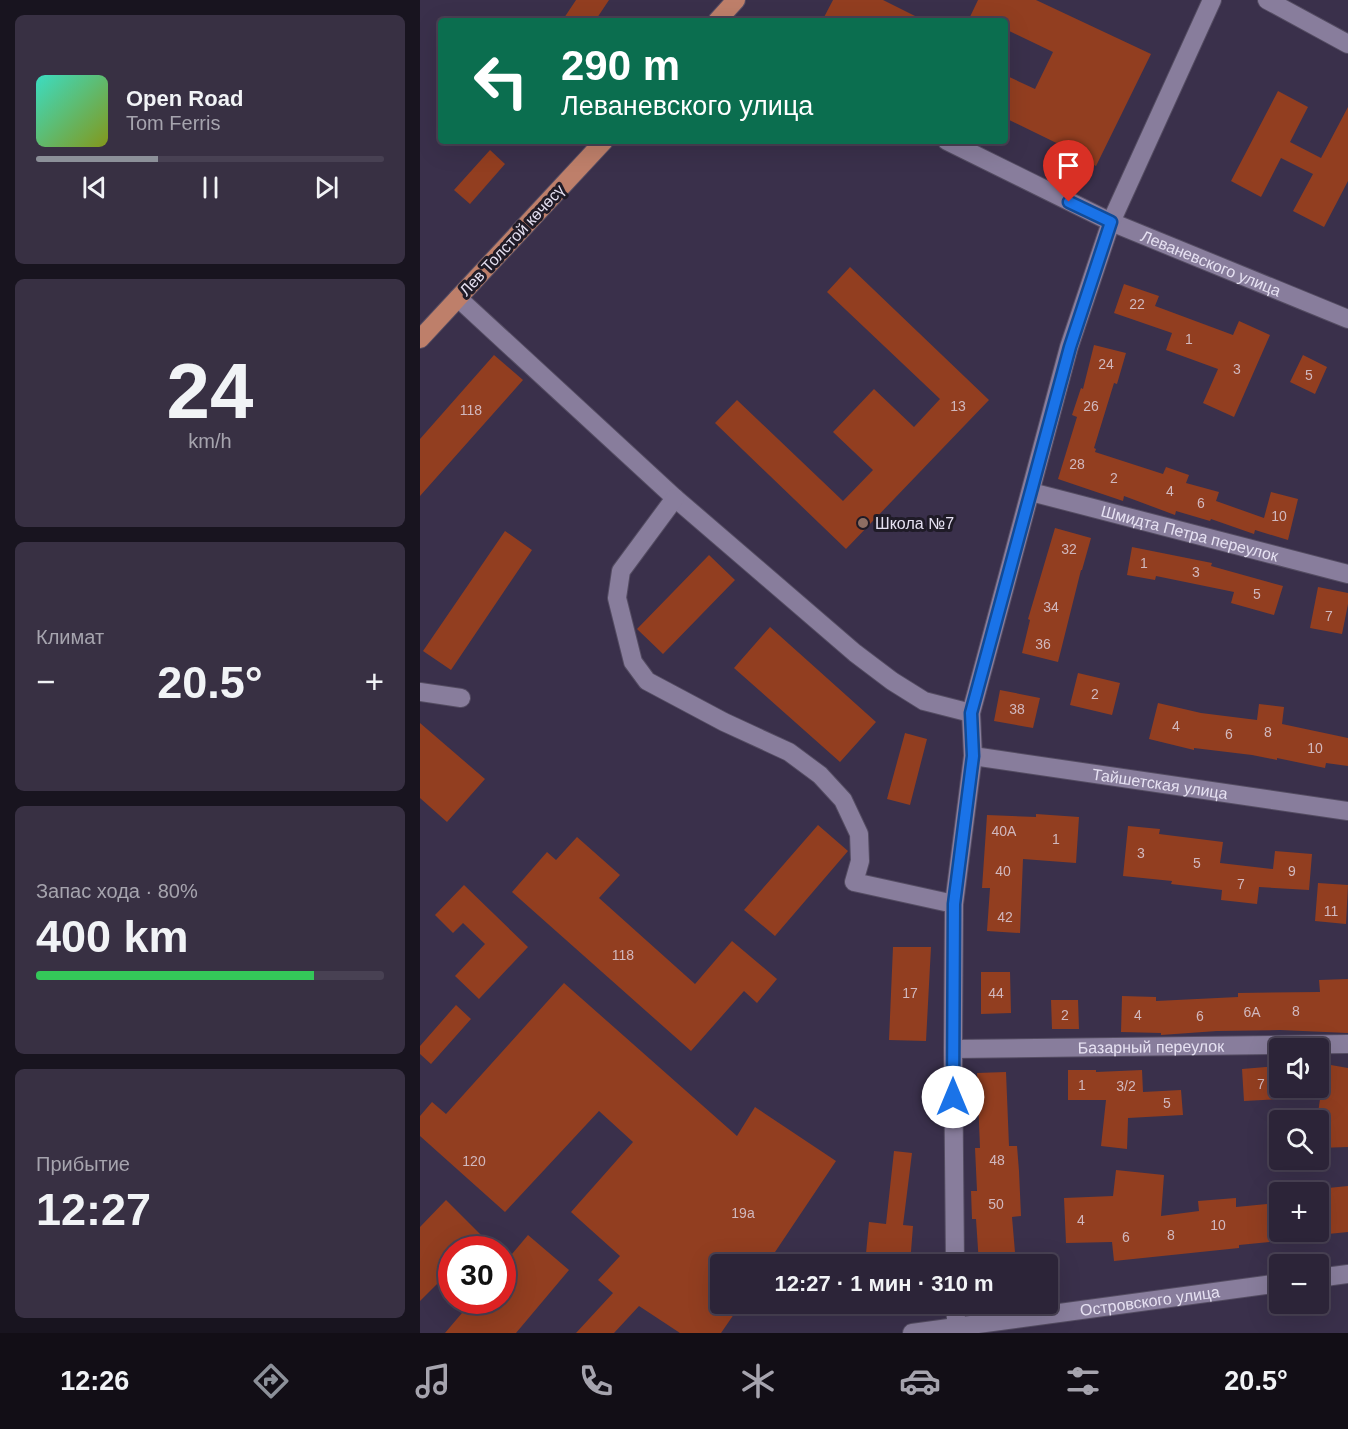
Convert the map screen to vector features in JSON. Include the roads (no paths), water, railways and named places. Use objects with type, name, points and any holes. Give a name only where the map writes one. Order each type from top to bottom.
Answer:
[{"type":"main road","points":[[720,18],[736,0]]},
{"type":"main road","name":"Лев Толстой көчөсү","points":[[420,339],[601,144]]},
{"type":"street","points":[[955,1254],[952,1049],[954,904],[973,756],[971,713],[1070,347],[1111,222],[1212,0]]},
{"type":"street","points":[[1267,0],[1348,44]]},
{"type":"street","name":"Леваневского улица","points":[[953,144],[1111,222],[1348,319]]},
{"type":"street","points":[[458,298],[675,498],[855,653],[892,681],[924,701],[971,713]]},
{"type":"street","name":"Шмидта Петра переулок","points":[[1031,492],[1348,574]]},
{"type":"street","points":[[675,498],[621,571],[617,598],[633,662],[647,681],[724,722],[789,752],[820,775],[843,800],[859,834],[860,861],[854,882],[954,904]]},
{"type":"street","points":[[420,692],[460,698]]},
{"type":"street","name":"Тайшетская улица","points":[[973,756],[1348,811]]},
{"type":"street","name":"Базарный переулок","points":[[952,1049],[1348,1044]]},
{"type":"street","points":[[1329,1277],[1348,1274]]},
{"type":"street","name":"Островского улица","points":[[912,1333],[956,1329],[1269,1285]]},
{"type":"street","points":[[955,1314],[956,1329]]},
{"type":"place","name":"Школа №7","points":[[863,523]]}]
